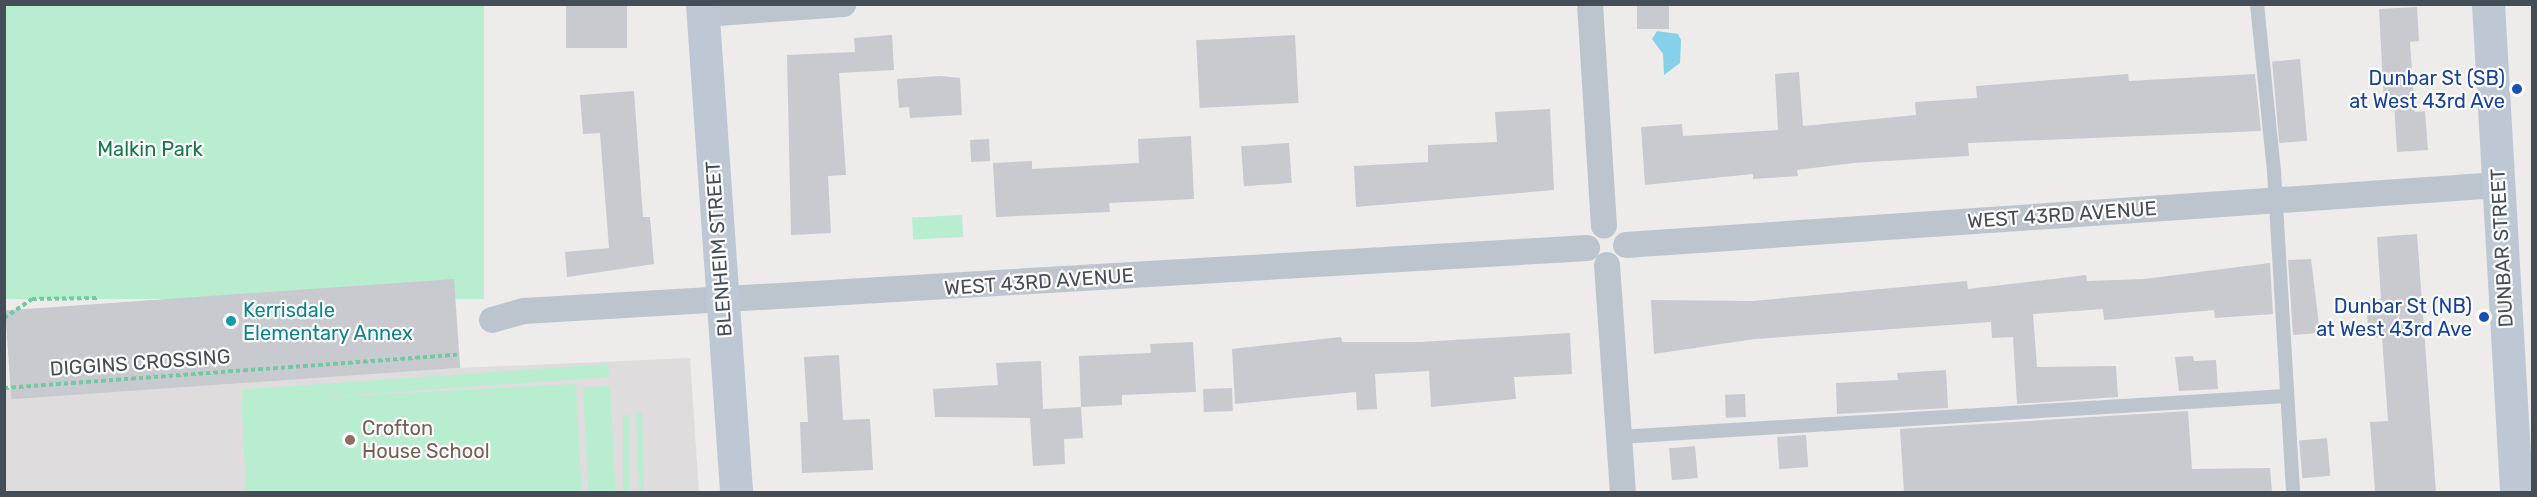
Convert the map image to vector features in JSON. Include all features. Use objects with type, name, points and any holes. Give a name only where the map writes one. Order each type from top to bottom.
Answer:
[{"type":"main road","name":"DUNBAR STREET","points":[[2488,4],[2516,492]]},
{"type":"main road","name":"BLENHEIM STREET","points":[[703,9],[736,492]]},
{"type":"street","points":[[703,9],[844,4]]},
{"type":"street","points":[[1590,4],[1604,226]]},
{"type":"street","name":"WEST 43RD AVENUE","points":[[1626,245],[2499,185]]},
{"type":"street","points":[[1604,226],[1619,230],[1626,245],[1621,259],[1607,265],[1593,260],[1587,248],[1591,233],[1604,226]]},
{"type":"street","name":"WEST 43RD AVENUE","points":[[492,320],[524,311],[723,302],[1587,248]]},
{"type":"street","points":[[1607,265],[1623,492]]},
{"type":"lane","points":[[2257,4],[2276,201],[2293,492]]},
{"type":"lane","points":[[1619,437],[2286,396]]},
{"type":"path","points":[[4,318],[32,299],[98,298]]},
{"type":"path","name":"DIGGINS CROSSING","points":[[4,388],[457,355]]},
{"type":"shaded area","name":"Crofton House School","points":[[690,358],[699,492],[5,492],[4,388]]},
{"type":"green space","name":"Malkin Park","points":[[4,5],[484,5],[484,299],[4,299]]},
{"type":"green space","points":[[962,215],[963,237],[913,240],[912,218]]},
{"type":"green space","points":[[608,364],[609,377],[243,403],[242,390]]},
{"type":"green space","points":[[576,384],[582,492],[246,492],[241,402]]},
{"type":"green space","points":[[610,386],[616,492],[589,492],[583,387]]},
{"type":"green space","points":[[636,413],[642,413],[644,492],[639,492]]},
{"type":"green space","points":[[623,415],[629,415],[629,492],[623,492]]},
{"type":"water","points":[[1657,31],[1678,34],[1681,40],[1680,63],[1664,75],[1663,54],[1652,39]]},
{"type":"building","points":[[566,4],[627,4],[627,48],[566,48]]},
{"type":"building","points":[[1637,4],[1669,4],[1669,29],[1637,29]]},
{"type":"building","points":[[2417,7],[2419,41],[2410,42],[2415,112],[2425,111],[2428,150],[2397,152],[2394,103],[2384,104],[2379,9]]},
{"type":"building","points":[[892,35],[894,70],[839,73],[846,175],[828,176],[831,233],[791,235],[787,55],[855,52],[854,38]]},
{"type":"building","points":[[1295,35],[1299,103],[1200,108],[1196,40]]},
{"type":"building","points":[[2300,59],[2307,141],[2279,143],[2272,61]]},
{"type":"building","points":[[1799,72],[1803,126],[1916,115],[1915,102],[1977,98],[1976,86],[2128,74],[2129,81],[2255,74],[2261,131],[1968,143],[1969,156],[1853,163],[1797,170],[1798,176],[1753,179],[1753,174],[1645,185],[1641,127],[1682,124],[1683,136],[1778,130],[1775,74]]},
{"type":"building","points":[[940,76],[960,78],[962,115],[910,118],[909,107],[899,108],[897,79]]},
{"type":"building","points":[[634,91],[643,217],[650,217],[654,264],[567,277],[565,252],[609,248],[600,133],[583,134],[580,95]]},
{"type":"building","points":[[1550,109],[1554,190],[1356,207],[1354,166],[1428,162],[1428,145],[1497,142],[1495,112]]},
{"type":"building","points":[[1191,136],[1194,199],[1109,203],[1110,212],[996,217],[993,163],[1032,161],[1032,169],[1139,163],[1138,139]]},
{"type":"building","points":[[989,139],[990,161],[971,162],[970,140]]},
{"type":"building","points":[[1289,143],[1292,183],[1244,186],[1241,146]]},
{"type":"building","points":[[2417,234],[2436,492],[2375,492],[2370,422],[2388,421],[2382,337],[2369,338],[2366,300],[2381,299],[2377,237]]},
{"type":"building","points":[[2311,259],[2320,333],[2293,335],[2288,260]]},
{"type":"building","points":[[2270,263],[2273,314],[2215,318],[2214,310],[2104,320],[2103,309],[2033,314],[2037,367],[2116,366],[2118,397],[2017,404],[2013,337],[1992,338],[1991,322],[1755,339],[1654,354],[1651,300],[1752,301],[1967,281],[1968,289],[2086,275],[2087,281],[2144,279]]},
{"type":"building","name":"Kerrisdale Elementary Annex","points":[[454,279],[460,368],[11,399],[5,310]]},
{"type":"building","points":[[1570,333],[1572,374],[1514,377],[1516,399],[1431,407],[1429,371],[1375,374],[1377,409],[1357,410],[1356,392],[1235,404],[1232,349],[1341,337],[1342,342],[1420,342]]},
{"type":"building","points":[[1193,342],[1196,392],[1122,395],[1122,405],[1081,407],[1079,356],[1151,353],[1150,344]]},
{"type":"building","points":[[839,355],[843,420],[870,419],[873,470],[802,473],[800,422],[808,422],[804,357]]},
{"type":"building","points":[[2193,356],[2194,361],[2216,360],[2218,389],[2179,391],[2175,357]]},
{"type":"building","points":[[1041,361],[1043,409],[1081,407],[1083,438],[1064,439],[1065,464],[1033,466],[1030,418],[935,417],[933,389],[998,385],[996,363]]},
{"type":"building","points":[[1946,370],[1948,408],[1837,414],[1836,383],[1898,380],[1897,373]]},
{"type":"building","points":[[1232,388],[1233,411],[1204,412],[1203,389]]},
{"type":"building","points":[[1745,394],[1746,417],[1726,418],[1725,395]]},
{"type":"building","points":[[2188,411],[2192,469],[2270,468],[2272,492],[1904,492],[1900,429]]},
{"type":"building","points":[[1806,435],[1808,467],[1779,469],[1777,437]]},
{"type":"building","points":[[2327,438],[2330,476],[2302,478],[2299,440]]},
{"type":"building","points":[[1695,446],[1698,478],[1672,480],[1669,448]]},
{"type":"place","name":"Dunbar St (SB) at West 43rd Ave","points":[[2517,89]]},
{"type":"place","name":"Dunbar St (NB) at West 43rd Ave","points":[[2484,317]]},
{"type":"place","name":"Kerrisdale Elementary Annex","points":[[231,321]]},
{"type":"place","name":"Crofton House School","points":[[350,440]]}]
